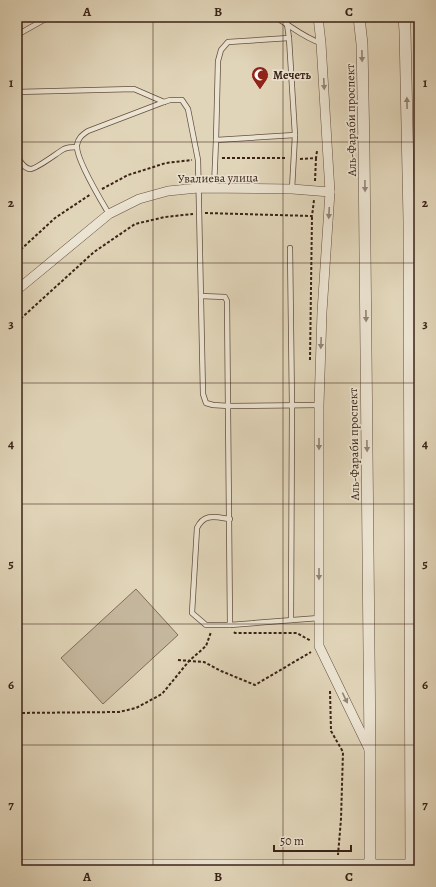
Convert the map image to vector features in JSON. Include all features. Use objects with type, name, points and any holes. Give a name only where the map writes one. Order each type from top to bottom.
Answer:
[{"type":"street","points":[[318,17],[321,43],[330,192],[322,312],[319,405],[319,646],[370,751]]},
{"type":"street","name":"Аль-Фараби проспект","points":[[359,17],[362,44],[364,150],[370,867]]},
{"type":"street","points":[[17,864],[239,867],[337,865],[370,867],[414,866],[411,736],[409,220],[404,17]]},
{"type":"street","name":"Увалиева улица","points":[[17,290],[110,214],[139,199],[168,191],[198,188],[292,189],[314,192],[330,192]]},
{"type":"street","points":[[411,736],[419,720]]},
{"type":"lane","points":[[17,35],[49,17]]},
{"type":"lane","points":[[275,17],[287,23],[311,40],[321,43]]},
{"type":"lane","points":[[286,17],[289,38],[295,135],[292,189]]},
{"type":"lane","points":[[214,188],[218,61],[221,50],[228,42],[289,38]]},
{"type":"lane","points":[[17,92],[134,88],[164,102]]},
{"type":"lane","points":[[110,214],[96,192],[79,155],[77,147],[80,137],[88,131],[164,102],[170,100],[182,100],[188,109],[198,160],[203,394],[206,402],[213,405],[229,406],[319,405]]},
{"type":"lane","points":[[216,140],[295,135]]},
{"type":"lane","points":[[17,156],[25,168],[31,170],[66,148],[77,147]]},
{"type":"lane","points":[[290,248],[292,406],[291,620]]},
{"type":"lane","points":[[201,296],[220,296],[225,297],[227,301],[230,625]]},
{"type":"lane","points":[[230,519],[208,517],[201,521],[197,528],[192,613],[206,625],[230,625],[319,618]]},
{"type":"path","points":[[17,322],[94,252],[135,224],[165,217],[199,213],[312,216],[316,158]]},
{"type":"path","points":[[17,713],[119,712],[130,710],[162,694],[189,661],[206,646],[214,625]]},
{"type":"path","points":[[178,660],[204,662],[221,671],[255,685],[300,660],[319,646],[297,633],[235,634],[230,625]]},
{"type":"path","points":[[330,688],[331,731],[343,752],[341,819],[337,865]]},
{"type":"shaded area","points":[[136,589],[178,635],[103,704],[61,658]]},
{"type":"place","name":"Мечеть","points":[[260,90]]}]
